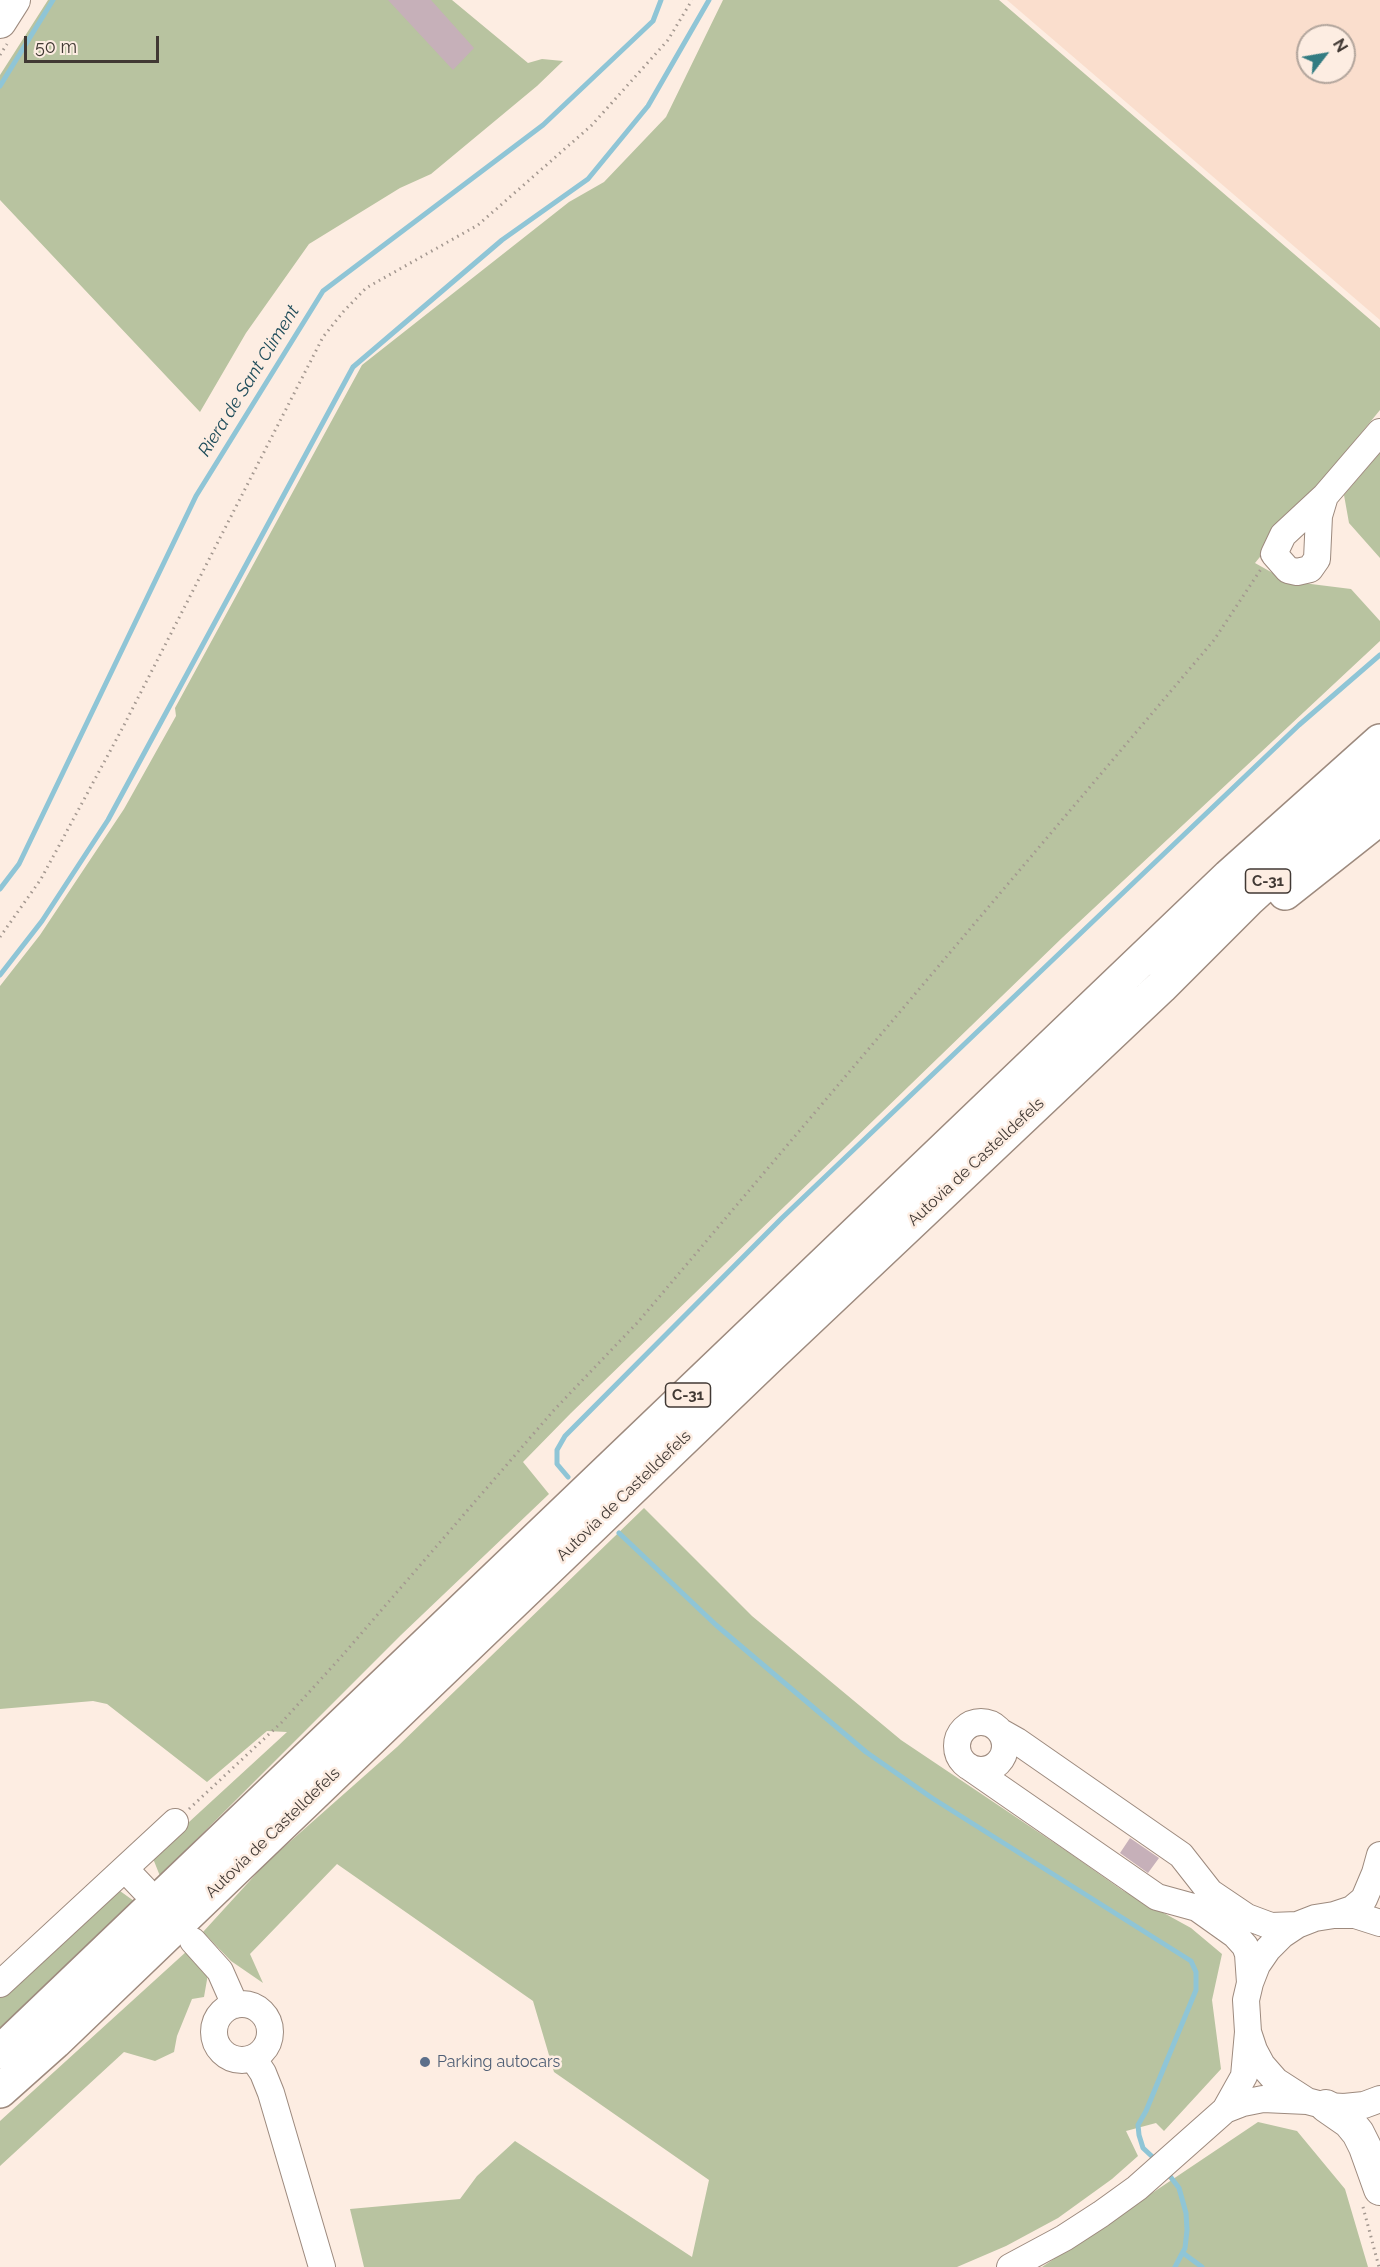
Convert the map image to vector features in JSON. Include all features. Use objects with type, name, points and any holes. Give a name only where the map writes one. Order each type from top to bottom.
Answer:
[{"type":"highway","name":"Autovia de Castelldefels","points":[[0,2052],[1221,884],[1380,741]]},
{"type":"highway","name":"Autovia de Castelldefels","points":[[0,2091],[55,2042],[758,1368],[1161,987],[1257,892],[1380,780]]},
{"type":"highway","points":[[1161,987],[1380,818]]},
{"type":"main road","points":[[0,22],[14,0]]},
{"type":"main road","points":[[1316,2103],[1349,2121],[1358,2133],[1365,2147],[1370,2194]]},
{"type":"street","points":[[1324,496],[1319,516],[1317,559],[1310,568],[1297,572],[1288,570],[1274,554],[1283,535],[1324,496],[1380,432]]},
{"type":"street","points":[[1250,1983],[1248,1953],[1235,1935],[1197,1908],[1157,1897],[968,1766],[961,1759],[957,1749],[957,1740],[964,1728],[976,1722],[985,1722],[1017,1741],[1181,1855],[1210,1892],[1247,1917],[1271,1926],[1297,1925]]},
{"type":"street","points":[[968,1766],[984,1770],[997,1763],[1004,1751],[1005,1742],[1001,1732]]},
{"type":"street","points":[[0,1984],[175,1822]]},
{"type":"street","points":[[1010,2267],[1064,2238],[1137,2187],[1181,2151],[1225,2110],[1244,2076],[1248,2032],[1246,2000],[1257,1965],[1282,1935],[1297,1925],[1352,1909],[1364,1899],[1380,1855]]},
{"type":"street","points":[[125,1869],[144,1889]]},
{"type":"street","points":[[1334,1915],[1355,1916],[1380,1923]]},
{"type":"street","points":[[193,1941],[220,1971],[235,2006]]},
{"type":"street","points":[[244,2005],[258,2010],[265,2017],[269,2025],[269,2039],[266,2047],[253,2058],[245,2060],[228,2057],[218,2045],[214,2037],[216,2023],[226,2009],[244,2005]]},
{"type":"street","points":[[1248,2032],[1262,2065],[1276,2081],[1316,2103]]},
{"type":"street","points":[[253,2058],[263,2073],[271,2093],[322,2267]]},
{"type":"street","points":[[1225,2110],[1263,2099],[1316,2103],[1344,2108],[1364,2105],[1380,2099]]},
{"type":"path","points":[[0,937],[41,879],[122,729],[323,337],[366,288],[478,225],[592,125],[668,40],[692,0]]},
{"type":"path","points":[[175,1822],[282,1722],[554,1410],[638,1322],[1214,640],[1257,574],[1274,554]]},
{"type":"path","points":[[1370,2194],[1379,2267]]},
{"type":"shaded area","points":[[1007,0],[1380,0],[1380,320]]},
{"type":"green space","points":[[48,0],[452,0],[528,63],[542,59],[563,61],[537,86],[431,174],[400,188],[309,244],[246,333],[200,412],[0,200],[0,75]]},
{"type":"green space","points":[[723,0],[999,0],[1380,328],[1380,410],[1255,563],[1287,581],[1351,589],[1380,621],[1380,641],[1063,937],[571,1413],[523,1462],[549,1494],[401,1635],[160,1876],[152,1856],[287,1732],[267,1731],[207,1782],[107,1704],[93,1701],[0,1709],[0,986],[40,935],[124,809],[176,716],[175,708],[362,365],[569,202],[604,182],[666,117]]},
{"type":"green space","points":[[1380,453],[1380,558],[1349,523],[1344,495]]},
{"type":"green space","points":[[644,1508],[752,1616],[901,1740],[1122,1890],[1191,1928],[1222,1954],[1212,2000],[1221,2069],[1164,2131],[1156,2123],[1126,2131],[1138,2156],[1112,2179],[1058,2218],[1006,2246],[957,2267],[364,2267],[350,2209],[460,2199],[477,2176],[515,2141],[692,2257],[709,2180],[554,2072],[533,2001],[337,1864],[250,1954],[263,1983],[231,1961],[203,1932],[267,1862],[397,1747]]},
{"type":"green space","points":[[120,1891],[134,1901],[0,2029],[0,1997]]},
{"type":"green space","points":[[187,1951],[208,1974],[204,1997],[192,1999],[177,2036],[174,2052],[155,2061],[124,2052],[0,2166],[0,2121]]},
{"type":"green space","points":[[1258,2122],[1297,2131],[1345,2189],[1368,2267],[1042,2267]]},
{"type":"building","points":[[388,0],[431,0],[474,48],[453,70]]},
{"type":"building","points":[[1130,1838],[1159,1858],[1148,1873],[1120,1853]]},
{"type":"waterway","points":[[0,86],[53,0]]},
{"type":"waterway","name":"Riera de Sant Climent","points":[[0,889],[19,864],[196,496],[323,291],[543,125],[653,21],[661,0]]},
{"type":"waterway","points":[[0,975],[42,921],[108,820],[353,367],[502,240],[588,179],[648,106],[709,0]]},
{"type":"waterway","points":[[568,1477],[557,1464],[557,1450],[565,1436],[782,1218],[1299,725],[1380,655]]},
{"type":"waterway","points":[[619,1533],[716,1625],[866,1752],[932,1798],[1191,1961],[1196,1972],[1196,1990],[1146,2111],[1138,2125],[1143,2148],[1158,2162]]},
{"type":"waterway","points":[[1166,2171],[1179,2188],[1186,2213],[1185,2248],[1175,2267]]},
{"type":"waterway","points":[[1183,2253],[1202,2267]]},
{"type":"place","name":"Parking autocars","points":[[425,2062]]}]
